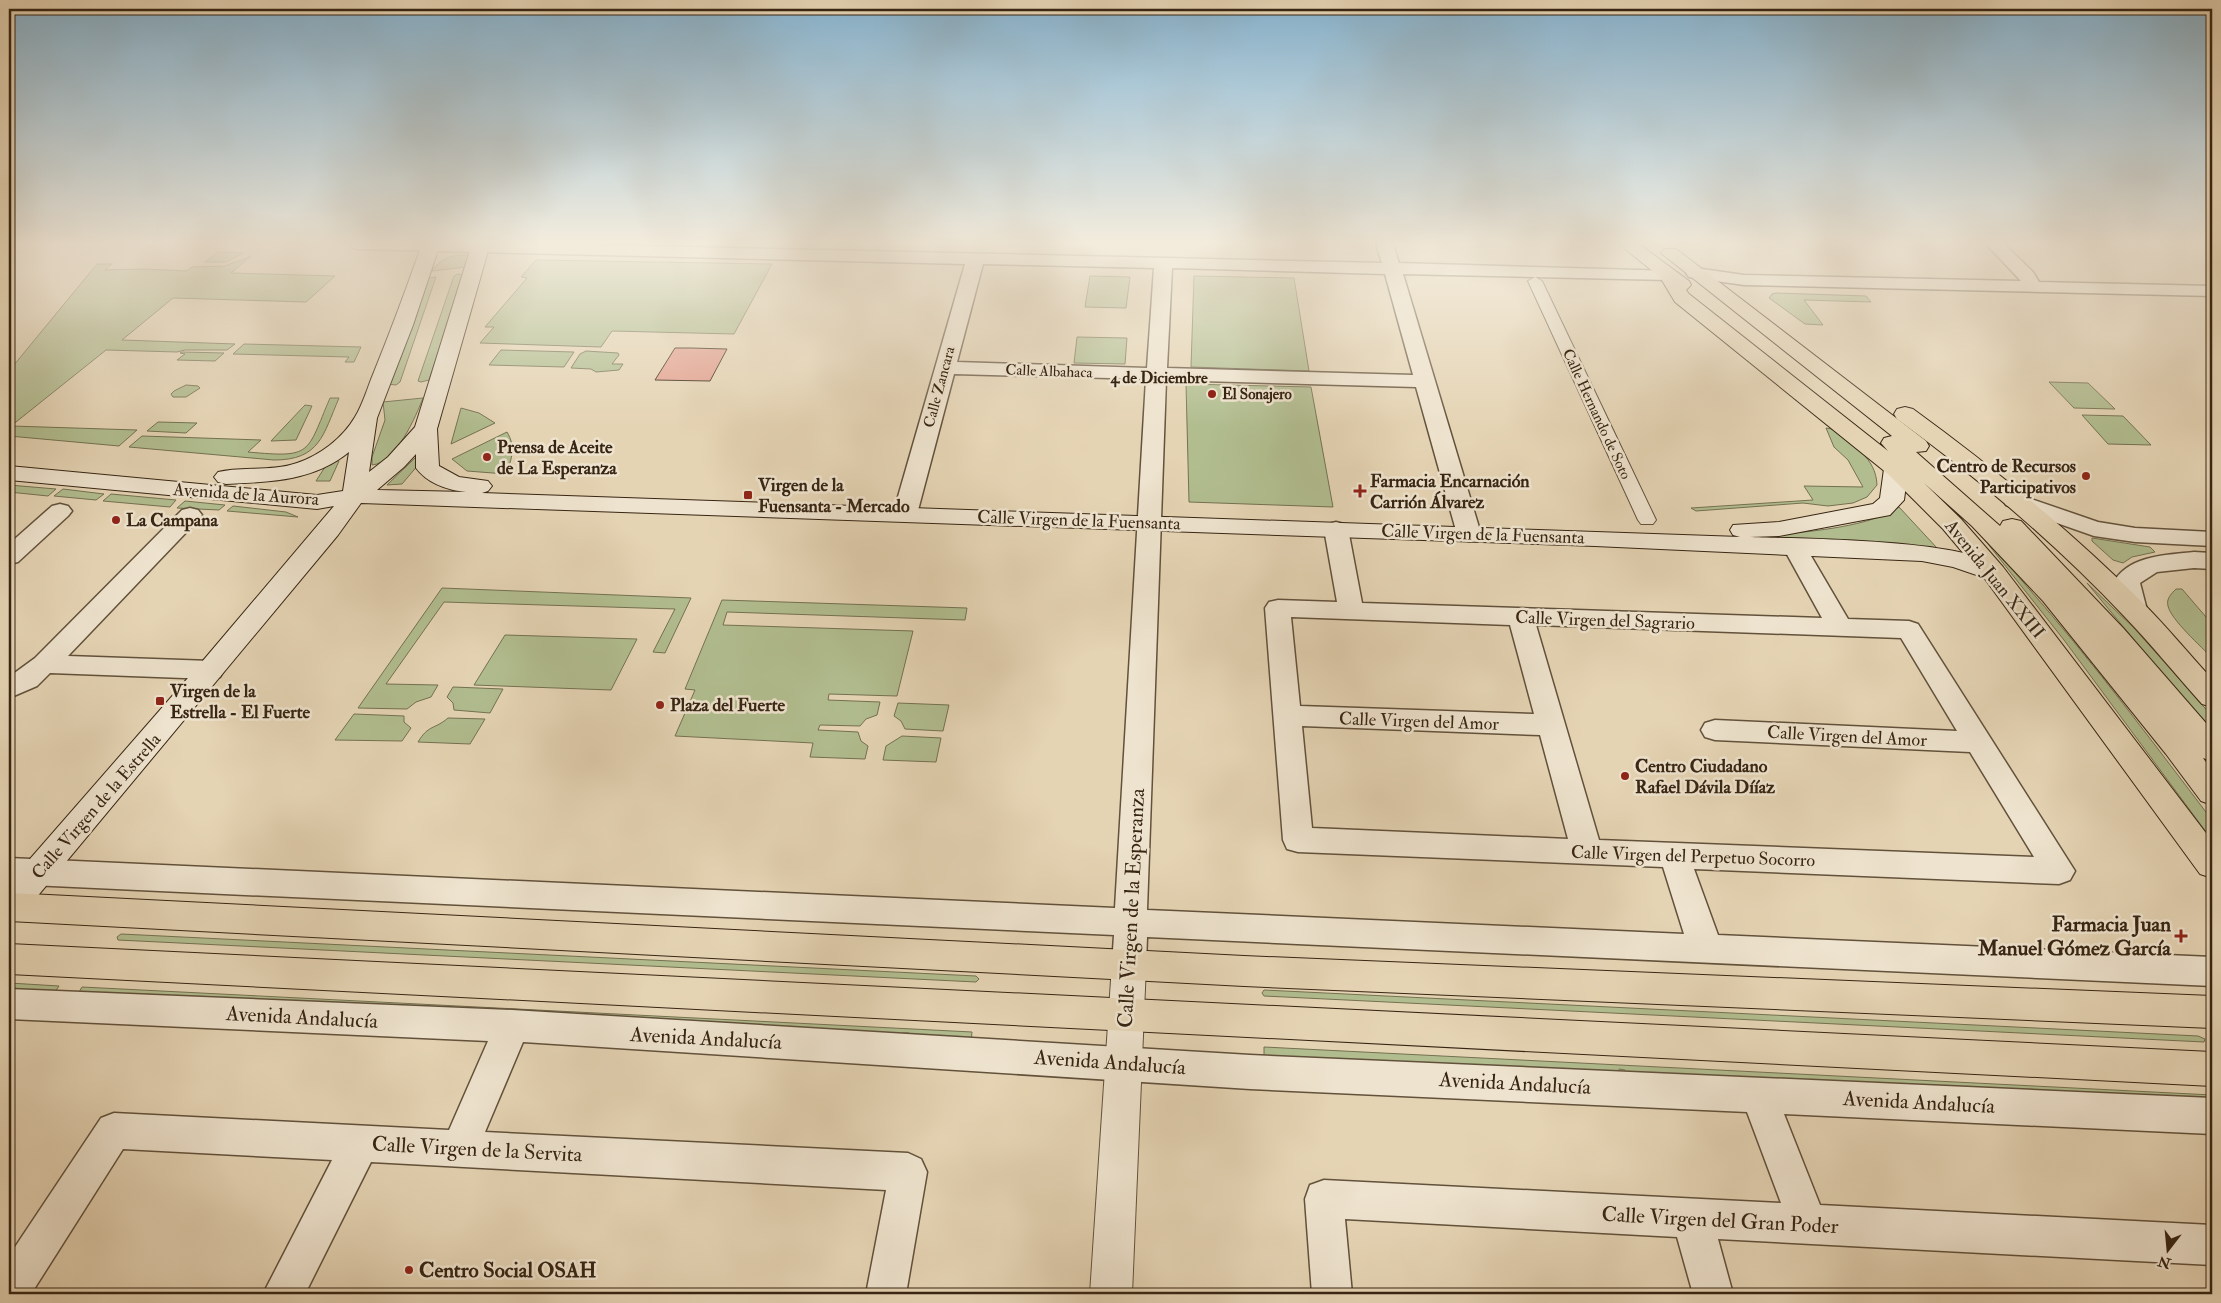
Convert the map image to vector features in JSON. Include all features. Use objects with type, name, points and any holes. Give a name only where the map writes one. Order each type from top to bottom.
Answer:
[{"type":"main road","points":[[354,496],[366,418],[410,305]]},
{"type":"main road","points":[[354,496],[396,462],[426,429],[462,305]]},
{"type":"main road","name":"Avenida Juan XXIII","points":[[1690,305],[1896,470],[1952,524],[1994,573],[2212,865]]},
{"type":"main road","name":"Avenida Juan XXIII","points":[[1710,305],[1780,355],[1889,440],[1981,521],[2052,595],[2177,746],[2212,793]]},
{"type":"main road","points":[[1736,305],[1905,435],[2005,519],[2091,607],[2162,687],[2212,750]]},
{"type":"main road","points":[[1756,305],[1975,465],[2134,610],[2212,697]]},
{"type":"main road","name":"Avenida de la Aurora","points":[[226,477],[286,474],[317,465],[344,446],[366,418]]},
{"type":"main road","name":"Calle Virgen de la Fuensanta","points":[[426,429],[428,468],[438,477],[454,484],[519,489],[562,502]]},
{"type":"main road","name":"Avenida de la Aurora","points":[[9,456],[334,489],[354,496]]},
{"type":"main road","name":"Calle Virgen de la Fuensanta","points":[[1595,538],[1779,529],[1881,510],[1892,500],[1896,470]]},
{"type":"main road","name":"Avenida de la Aurora","points":[[9,473],[285,500],[318,502],[354,496]]},
{"type":"main road","name":"Calle Virgen de la Fuensanta","points":[[354,496],[1595,538],[1796,549],[1922,553],[1951,557],[1978,565],[1994,573]]},
{"type":"main road","name":"Calle Virgen de la Estrella","points":[[9,907],[24,872],[211,670],[329,530],[354,496]]},
{"type":"main road","points":[[9,907],[1129,965],[2212,1012]]},
{"type":"main road","points":[[9,959],[2212,1069]]},
{"type":"main road","name":"Calle Virgen de la Esperanza","points":[[1111,1294],[1129,965]]},
{"type":"street","name":"Calle Zancara","points":[[905,514],[962,305]]},
{"type":"street","name":"Calle Virgen de la Esperanza","points":[[1129,965],[1148,522],[1161,305]]},
{"type":"street","points":[[1402,305],[1469,534]]},
{"type":"street","name":"Calle Hernando de Soto","points":[[1546,305],[1647,520]]},
{"type":"street","name":"Calle Albahaca","points":[[944,368],[1424,381]]},
{"type":"street","points":[[2014,500],[2094,529],[2135,535],[2212,538]]},
{"type":"street","points":[[9,557],[60,511]]},
{"type":"street","points":[[9,690],[44,664],[190,515]]},
{"type":"street","points":[[1336,529],[1351,611]]},
{"type":"street","points":[[1796,549],[1840,628]]},
{"type":"street","points":[[2134,610],[2127,580],[2151,565],[2194,560],[2212,561]]},
{"type":"street","name":"Calle Virgen del Sagrario","points":[[1288,716],[1278,608],[1909,630],[1979,742]]},
{"type":"street","points":[[1521,617],[1586,852]]},
{"type":"street","points":[[44,664],[211,670]]},
{"type":"street","name":"Calle Virgen del Amor","points":[[1288,716],[1551,725]]},
{"type":"street","name":"Calle Virgen del Perpetuo Socorro","points":[[1288,716],[1298,840],[2060,870],[1979,742]]},
{"type":"street","name":"Calle Virgen del Amor","points":[[1715,730],[1979,742]]},
{"type":"street","points":[[1674,855],[1706,949]]},
{"type":"street","points":[[24,872],[2212,972]]},
{"type":"street","name":"Avenida Andalucía","points":[[9,1004],[512,1026],[977,1053],[1123,1064],[2212,1116]]},
{"type":"street","points":[[460,1148],[512,1026]]},
{"type":"street","points":[[1758,1094],[1808,1224]]},
{"type":"street","name":"Calle Virgen de la Servita","points":[[9,1292],[114,1131],[908,1172],[886,1294]]},
{"type":"street","points":[[284,1294],[360,1143]]},
{"type":"street","name":"Calle Virgen del Gran Poder","points":[[1332,1294],[1324,1199],[2212,1245]]},
{"type":"street","points":[[1692,1218],[1713,1294]]},
{"type":"green space","points":[[63,305],[165,305],[122,340],[235,344],[227,350],[185,350],[177,352],[106,350],[11,426],[137,430],[119,446],[9,436],[9,371]]},
{"type":"green space","points":[[419,305],[426,305],[400,382],[396,385],[388,384]]},
{"type":"green space","points":[[444,305],[454,305],[429,380],[418,381]]},
{"type":"green space","points":[[504,305],[750,305],[734,334],[612,331],[601,347],[480,343],[494,327],[485,327]]},
{"type":"green space","points":[[1085,305],[1126,305],[1126,308],[1085,307]]},
{"type":"green space","points":[[1193,305],[1298,305],[1309,371],[1191,367]]},
{"type":"green space","points":[[1778,305],[1808,305],[1823,325],[1805,324]]},
{"type":"green space","points":[[1077,337],[1127,338],[1125,364],[1074,363]]},
{"type":"green space","points":[[244,344],[361,347],[354,362],[345,362],[349,357],[233,354]]},
{"type":"green space","points":[[501,350],[574,352],[564,367],[489,365]]},
{"type":"green space","points":[[586,351],[618,353],[619,355],[612,364],[623,364],[619,370],[596,372],[591,369],[571,368],[580,354]]},
{"type":"green space","points":[[180,353],[224,353],[215,361],[177,360],[185,354]]},
{"type":"green space","points":[[2049,382],[2088,383],[2115,409],[2074,408]]},
{"type":"green space","points":[[1186,384],[1311,387],[1333,507],[1189,502]]},
{"type":"green space","points":[[186,385],[198,386],[200,388],[186,397],[173,397],[171,394],[174,391]]},
{"type":"green space","points":[[330,398],[339,398],[324,434],[318,443],[301,456],[289,459],[274,460],[129,447],[142,436],[261,440],[248,452],[285,454],[296,452],[304,448],[311,441]]},
{"type":"green space","points":[[423,398],[410,427],[397,448],[381,462],[372,465],[372,457],[385,420],[383,402]]},
{"type":"green space","points":[[305,405],[312,406],[296,440],[271,441]]},
{"type":"green space","points":[[461,408],[479,413],[495,423],[451,444]]},
{"type":"green space","points":[[2082,415],[2123,416],[2151,445],[2108,444]]},
{"type":"green space","points":[[158,422],[197,423],[186,433],[147,431]]},
{"type":"green space","points":[[1826,428],[1832,429],[1855,446],[1868,459],[1876,475],[1877,485],[1867,497],[1853,503],[1828,506],[1803,503],[1696,511],[1691,508],[1813,500],[1804,486],[1863,487],[1848,460],[1834,447]]},
{"type":"green space","points":[[507,432],[510,437],[512,453],[506,474],[467,471],[452,459]]},
{"type":"green space","points":[[415,458],[419,459],[419,464],[402,484],[387,485]]},
{"type":"green space","points":[[337,460],[339,461],[330,481],[316,481],[325,467]]},
{"type":"green space","points":[[9,485],[56,489],[48,496],[9,492]]},
{"type":"green space","points":[[63,489],[104,494],[96,500],[54,496]]},
{"type":"green space","points":[[111,494],[176,500],[170,507],[103,501]]},
{"type":"green space","points":[[185,501],[225,505],[219,510],[177,508]]},
{"type":"green space","points":[[233,506],[286,512],[298,517],[227,511]]},
{"type":"green space","points":[[1899,507],[1937,548],[1651,538],[1743,536],[1816,531],[1878,517]]},
{"type":"green space","points":[[2092,538],[2150,547],[2155,552],[2132,557],[2123,563],[2113,560],[2092,541]]},
{"type":"green space","points":[[1984,539],[2015,572],[2073,641],[2212,820],[2212,840],[2064,640]]},
{"type":"green space","points":[[2087,583],[2134,628],[2212,716],[2212,734]]},
{"type":"green space","points":[[442,588],[691,598],[665,653],[653,652],[675,609],[444,602],[386,684],[438,685],[431,697],[416,702],[407,709],[358,708]]},
{"type":"green space","points":[[2176,589],[2182,589],[2212,624],[2212,658],[2170,612],[2168,599]]},
{"type":"green space","points":[[722,600],[967,608],[965,620],[727,612],[723,625],[913,631],[897,696],[829,694],[828,700],[880,702],[877,715],[866,719],[860,726],[820,725],[818,730],[858,732],[861,741],[868,746],[865,759],[810,757],[813,743],[675,736],[695,690],[685,689]]},
{"type":"green space","points":[[505,635],[637,639],[611,690],[474,685]]},
{"type":"green space","points":[[453,687],[503,689],[490,713],[454,710],[453,703],[447,697]]},
{"type":"green space","points":[[898,703],[949,705],[943,731],[905,729],[901,721],[894,716]]},
{"type":"green space","points":[[354,714],[404,716],[404,722],[411,728],[402,741],[335,740]]},
{"type":"green space","points":[[448,718],[485,719],[470,744],[418,742],[425,732]]},
{"type":"green space","points":[[902,736],[941,738],[936,762],[883,760],[886,746]]},
{"type":"green space","points":[[121,934],[976,976],[979,979],[976,982],[118,940],[117,937]]},
{"type":"green space","points":[[9,983],[59,986],[53,995],[9,993]]},
{"type":"green space","points":[[82,987],[972,1032],[971,1042],[909,1038],[909,1033],[902,1033],[902,1039],[150,1000],[153,995],[147,994],[143,1000],[76,997]]},
{"type":"green space","points":[[1264,990],[2198,1036],[2205,1039],[2204,1042],[1264,996],[1262,993]]},
{"type":"green space","points":[[1264,1047],[2212,1095],[2212,1105],[1935,1091],[1932,1085],[1925,1085],[1927,1091],[1627,1076],[1625,1070],[1619,1069],[1620,1075],[1264,1058]]},
{"type":"building","points":[[675,348],[727,349],[710,381],[655,380]]},
{"type":"place","name":"El Sonajero","points":[[1212,394]]},
{"type":"place","name":"Prensa de Aceite de La Esperanza","points":[[487,457]]},
{"type":"place","name":"Centro de Recursos Participativos","points":[[2086,476]]},
{"type":"place","name":"Farmacia Encarnación Carrión Álvarez","points":[[1360,491]]},
{"type":"place","name":"Virgen de la Fuensanta - Mercado","points":[[748,495]]},
{"type":"place","name":"La Campana","points":[[116,520]]},
{"type":"place","name":"Virgen de la Estrella - El Fuerte","points":[[160,701]]},
{"type":"place","name":"Plaza del Fuerte","points":[[660,705]]},
{"type":"place","name":"Centro Ciudadano Rafael Dávila Dííaz","points":[[1625,776]]},
{"type":"place","name":"Farmacia Juan Manuel Gómez García","points":[[2181,936]]},
{"type":"place","name":"Centro Social OSAH","points":[[409,1270]]},
{"type":"district","name":"4 de Diciembre","points":[[1159,377]]}]
